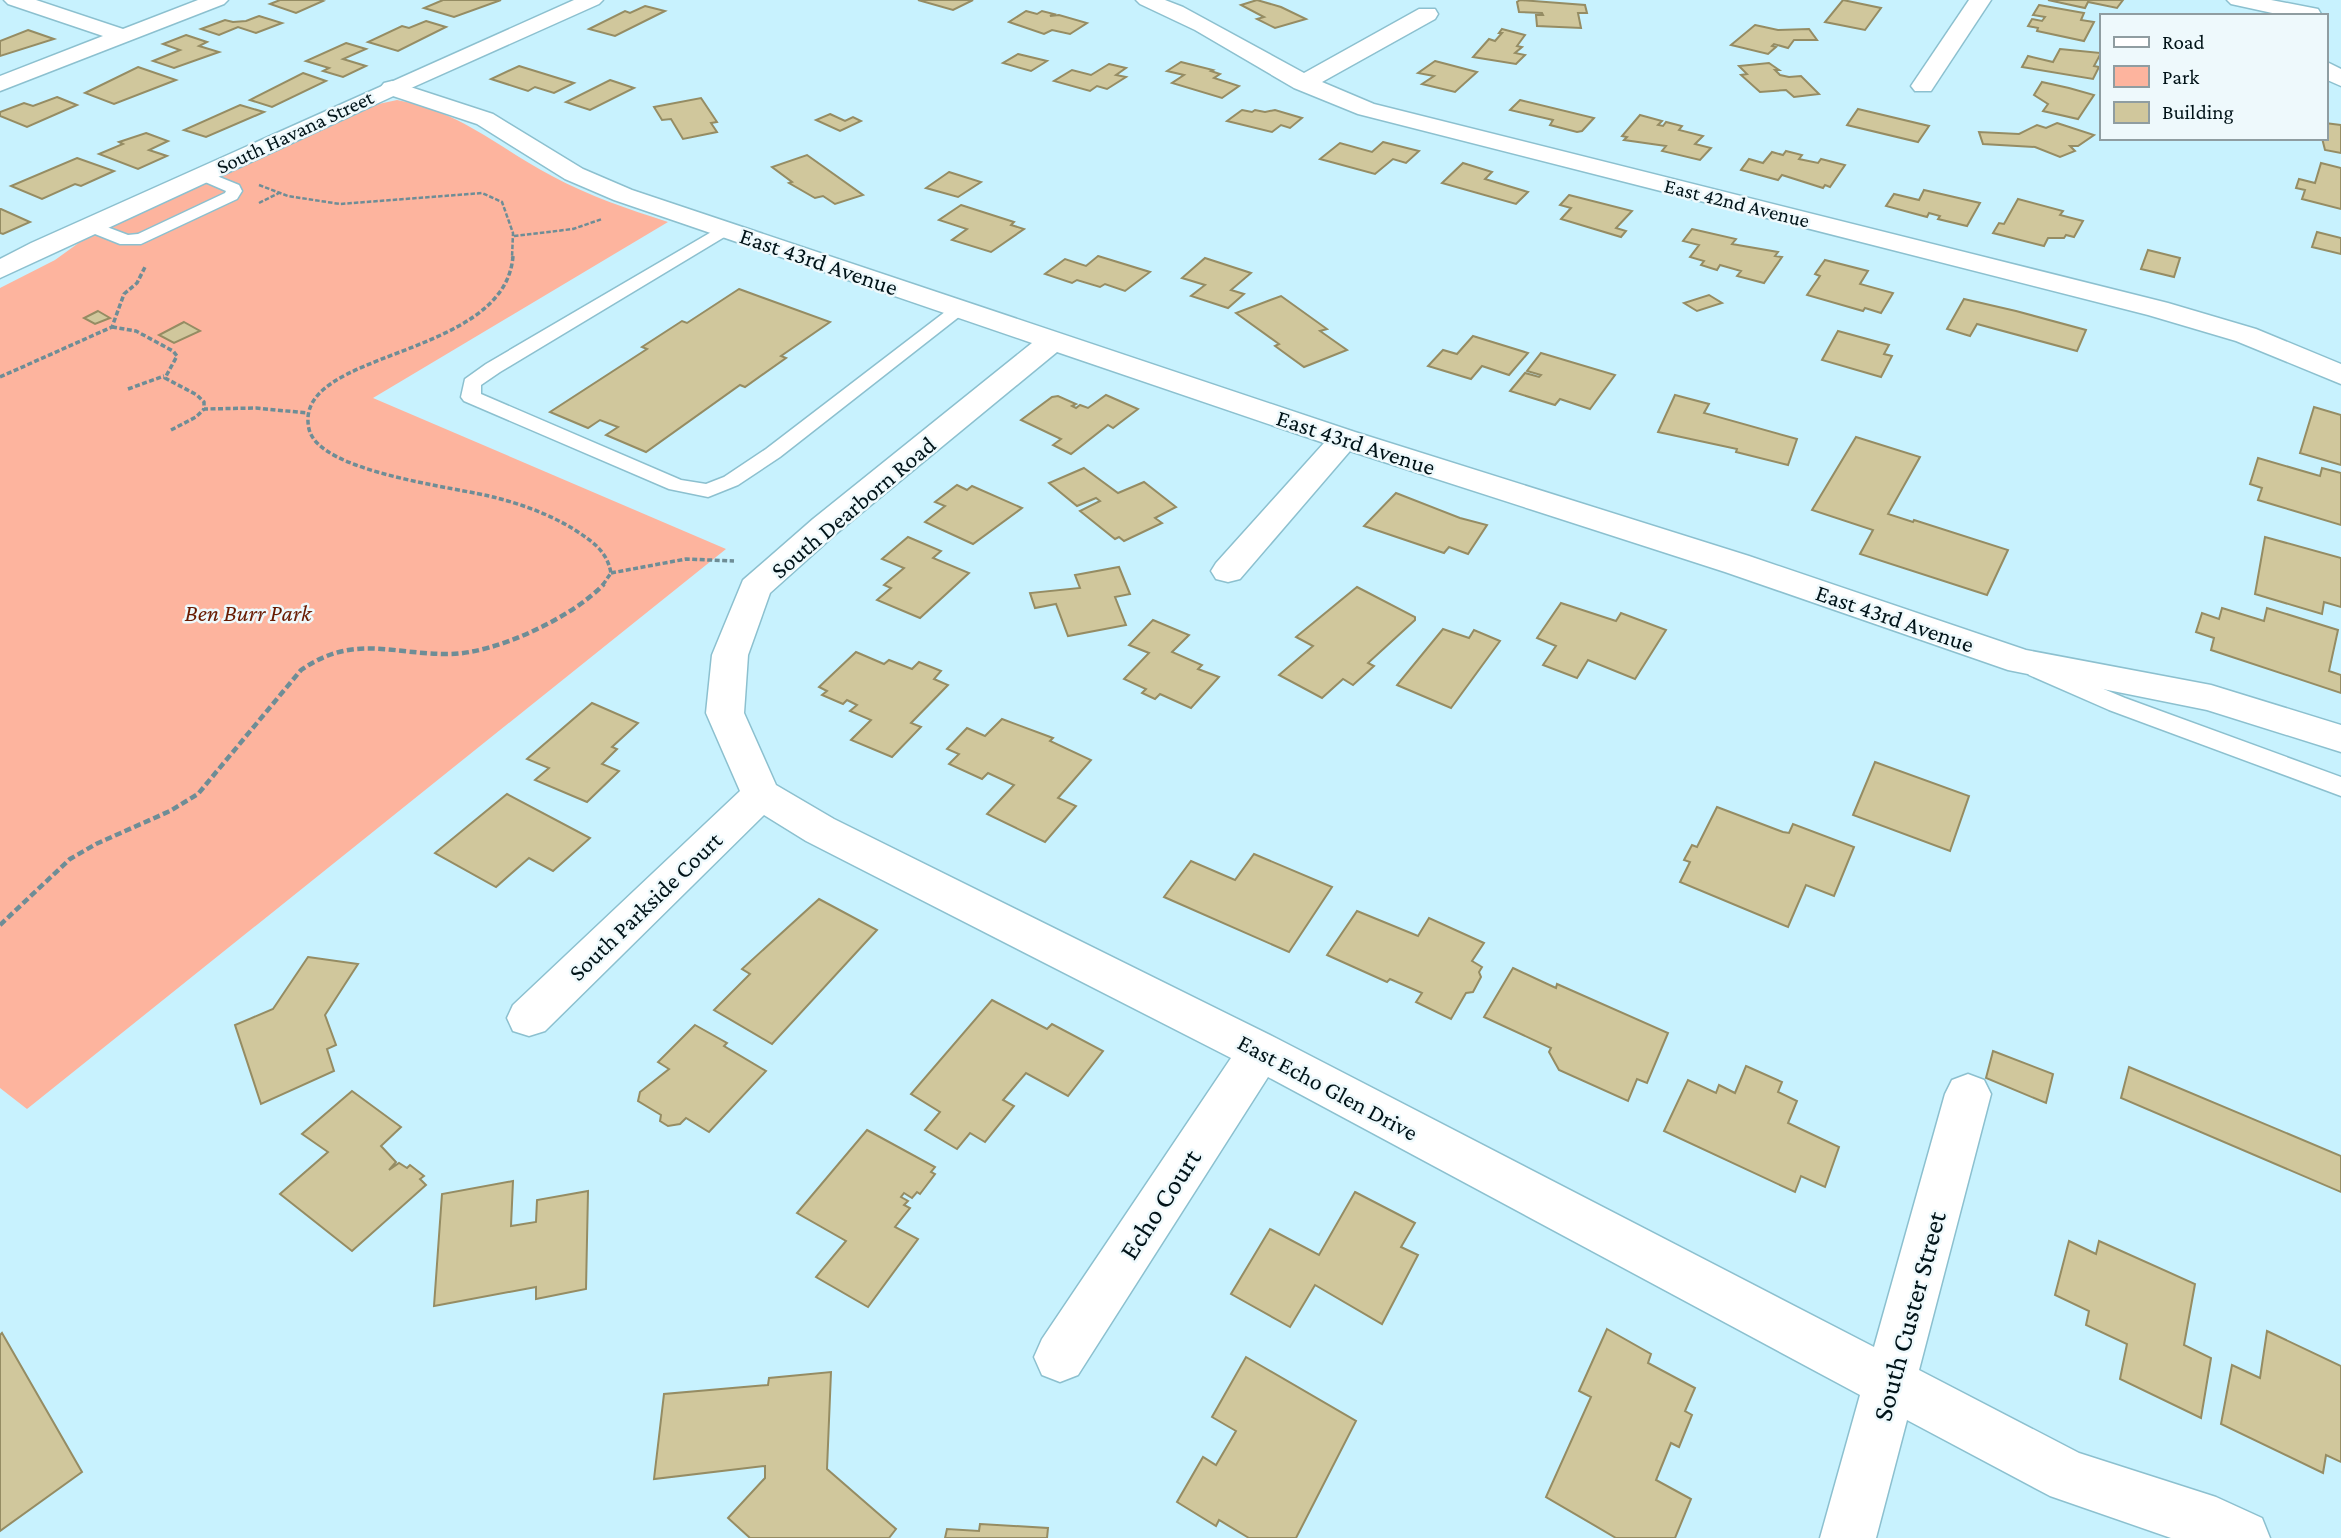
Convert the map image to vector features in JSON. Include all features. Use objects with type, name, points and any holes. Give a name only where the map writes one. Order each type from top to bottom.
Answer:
[{"type":"street","points":[[15,0],[122,36]]},
{"type":"street","points":[[0,84],[217,0]]},
{"type":"street","name":"East 42nd Avenue","points":[[1147,0],[1171,9],[1302,83],[1366,109],[2158,309],[2246,335],[2341,375]]},
{"type":"street","points":[[1923,86],[1980,0]]},
{"type":"street","points":[[2238,0],[2312,10]]},
{"type":"street","name":"South Havana Street","points":[[0,270],[202,175],[587,1]]},
{"type":"street","points":[[1302,83],[1427,14]]},
{"type":"street","name":"East 43rd Avenue","points":[[392,88],[485,119],[575,174],[623,195],[1344,439],[1737,564],[2021,661],[2211,698],[2341,739]]},
{"type":"street","name":"South Dearborn Road","points":[[761,794],[725,713],[730,655],[755,587],[825,526],[1054,340]]},
{"type":"street","points":[[1228,571],[1344,439]]},
{"type":"street","name":"South Parkside Court","points":[[529,1018],[761,794]]},
{"type":"street","name":"East Echo Glen Drive","points":[[761,794],[820,830],[1260,1051],[2070,1476],[2216,1525],[2242,1538]]},
{"type":"street","name":"Echo Court","points":[[1060,1357],[1260,1051]]},
{"type":"street","name":"South Custer Street","points":[[1848,1538],[1968,1094]]},
{"type":"lane","points":[[91,226],[126,240],[141,239],[231,196],[233,188],[202,175]]},
{"type":"lane","points":[[725,229],[493,368],[472,383],[471,397],[676,485],[708,491],[731,481],[772,453],[960,309]]},
{"type":"lane","points":[[2021,661],[2117,704],[2341,787]]},
{"type":"path","points":[[0,925],[32,897],[57,869],[80,852],[180,809],[198,794],[300,670],[313,659],[333,652],[380,646],[436,654],[472,653],[520,637],[550,621],[603,588],[611,573],[607,556],[597,545],[561,520],[512,503],[358,467],[333,457],[319,446],[308,429],[307,413],[325,386],[340,375],[451,331],[494,300],[508,281],[514,236],[502,202],[482,193],[453,193],[352,206],[317,203],[256,183]]},
{"type":"path","points":[[256,204],[280,192]]},
{"type":"path","points":[[514,236],[573,229],[609,216]]},
{"type":"path","points":[[113,327],[124,294],[137,283],[146,262]]},
{"type":"path","points":[[0,377],[113,327],[136,331],[173,351],[177,356],[164,376],[128,389]]},
{"type":"path","points":[[164,376],[197,395],[204,402],[204,409]]},
{"type":"path","points":[[171,430],[196,417],[204,409],[256,408],[307,413]]},
{"type":"path","points":[[611,573],[670,560],[706,556],[735,561]]},
{"type":"green space","name":"Ben Burr Park","points":[[397,100],[420,105],[460,121],[580,190],[668,222],[373,398],[726,549],[27,1109],[0,1088],[0,288],[55,260],[80,242],[374,105]]},
{"type":"building","points":[[280,0],[323,1],[296,13],[270,4]]},
{"type":"building","points":[[443,0],[501,0],[454,17],[424,8]]},
{"type":"building","points":[[918,0],[973,0],[953,10]]},
{"type":"building","points":[[1257,0],[1281,7],[1306,19],[1275,28],[1257,19],[1264,17],[1241,5]]},
{"type":"building","points":[[1520,0],[1585,5],[1587,13],[1578,13],[1581,28],[1537,26],[1536,15],[1543,15],[1542,13],[1519,12],[1517,2]]},
{"type":"building","points":[[1843,0],[1881,8],[1865,30],[1825,22]]},
{"type":"building","points":[[2048,0],[2123,0],[2117,8],[2088,2],[2085,8]]},
{"type":"building","points":[[2039,5],[2084,13],[2081,20],[2094,22],[2084,41],[2037,31],[2038,28],[2028,26],[2032,19],[2042,21],[2045,17],[2033,15]]},
{"type":"building","points":[[645,6],[665,11],[615,36],[589,29],[625,11],[630,13]]},
{"type":"building","points":[[1026,11],[1037,14],[1042,11],[1054,14],[1050,16],[1059,15],[1087,23],[1070,34],[1052,30],[1044,34],[1009,22]]},
{"type":"building","points":[[259,16],[282,23],[256,33],[238,27],[219,35],[201,29],[225,20],[246,21]]},
{"type":"building","points":[[426,21],[446,27],[398,51],[368,42],[402,26],[409,28]]},
{"type":"building","points":[[1755,25],[1778,30],[1809,29],[1817,40],[1794,40],[1788,48],[1774,44],[1772,46],[1776,47],[1768,54],[1731,45]]},
{"type":"building","points":[[1502,29],[1525,35],[1517,46],[1522,47],[1515,53],[1525,55],[1516,64],[1473,57],[1489,39],[1495,41]]},
{"type":"building","points":[[28,30],[54,39],[0,56],[0,41]]},
{"type":"building","points":[[186,35],[207,42],[199,46],[219,52],[174,68],[153,61],[180,50],[163,44]]},
{"type":"building","points":[[346,43],[366,49],[343,59],[366,66],[343,77],[323,71],[329,68],[306,61]]},
{"type":"building","points":[[2060,49],[2100,53],[2094,66],[2099,67],[2093,79],[2022,67],[2028,56],[2053,62]]},
{"type":"building","points":[[1018,54],[1047,61],[1031,71],[1003,63]]},
{"type":"building","points":[[1435,61],[1477,72],[1455,92],[1422,84],[1434,76],[1418,73]]},
{"type":"building","points":[[1181,62],[1213,70],[1211,71],[1220,74],[1214,78],[1239,86],[1222,98],[1172,83],[1184,75],[1167,71]]},
{"type":"building","points":[[1769,63],[1779,70],[1775,70],[1780,75],[1801,76],[1819,94],[1794,97],[1786,90],[1760,92],[1741,75],[1747,74],[1739,66]]},
{"type":"building","points":[[1109,64],[1126,68],[1116,75],[1126,77],[1107,89],[1097,86],[1090,91],[1054,81],[1072,70],[1091,75]]},
{"type":"building","points":[[519,66],[574,83],[554,93],[535,87],[528,91],[491,79]]},
{"type":"building","points":[[138,67],[176,80],[114,104],[85,93]]},
{"type":"building","points":[[303,73],[326,81],[272,107],[250,100]]},
{"type":"building","points":[[610,80],[634,88],[590,110],[566,102]]},
{"type":"building","points":[[2042,82],[2094,95],[2078,119],[2043,111],[2048,104],[2034,95]]},
{"type":"building","points":[[57,97],[77,105],[27,127],[0,116],[0,112],[24,103],[33,106]]},
{"type":"building","points":[[701,98],[717,122],[711,123],[717,132],[683,139],[671,119],[662,120],[654,107]]},
{"type":"building","points":[[1520,100],[1594,118],[1582,131],[1577,132],[1550,125],[1553,120],[1510,110]]},
{"type":"building","points":[[240,105],[264,112],[206,137],[184,130]]},
{"type":"building","points":[[1858,109],[1929,126],[1918,142],[1847,125]]},
{"type":"building","points":[[1242,110],[1275,110],[1302,118],[1290,128],[1281,125],[1272,132],[1227,121]]},
{"type":"building","points":[[830,114],[845,121],[853,117],[861,121],[840,131],[816,120]]},
{"type":"building","points":[[1640,115],[1662,121],[1658,125],[1663,126],[1666,122],[1682,126],[1679,130],[1703,136],[1695,144],[1711,148],[1700,160],[1662,151],[1666,146],[1624,140],[1627,137],[1622,136]]},
{"type":"building","points":[[2057,123],[2094,135],[2078,146],[2070,146],[2075,151],[2060,157],[2035,147],[1983,144],[1979,132],[2019,134],[2037,125],[2046,128]]},
{"type":"building","points":[[2327,123],[2341,125],[2341,153],[2325,150],[2322,140],[2327,140]]},
{"type":"building","points":[[146,133],[168,141],[149,150],[167,156],[138,169],[99,154],[123,144],[119,142]]},
{"type":"building","points":[[1383,142],[1419,151],[1406,163],[1393,159],[1375,174],[1320,159],[1340,143],[1372,152]]},
{"type":"building","points":[[1786,151],[1802,155],[1799,159],[1818,163],[1821,159],[1845,165],[1830,187],[1825,185],[1823,188],[1782,175],[1778,180],[1741,170],[1749,159],[1763,163],[1772,152],[1783,155]]},
{"type":"building","points":[[807,155],[863,195],[835,204],[823,196],[815,198],[789,183],[792,182],[772,167]]},
{"type":"building","points":[[77,158],[114,171],[42,199],[11,186]]},
{"type":"building","points":[[1463,163],[1492,172],[1485,179],[1528,192],[1516,204],[1442,183]]},
{"type":"building","points":[[2321,163],[2341,168],[2341,209],[2302,199],[2305,190],[2296,188],[2299,179],[2315,183]]},
{"type":"building","points":[[949,172],[981,182],[958,197],[926,188]]},
{"type":"building","points":[[1924,190],[1980,203],[1967,226],[1938,219],[1940,216],[1929,213],[1927,217],[1886,206],[1894,194],[1919,200]]},
{"type":"building","points":[[1569,195],[1632,211],[1616,228],[1626,231],[1621,237],[1561,219],[1571,208],[1560,205]]},
{"type":"building","points":[[2018,199],[2063,211],[2060,215],[2083,221],[2074,237],[2066,235],[2064,238],[2048,238],[2044,246],[1993,233],[1999,223],[2004,224]]},
{"type":"building","points":[[961,205],[1014,222],[1011,225],[1024,229],[991,252],[952,240],[967,229],[939,220]]},
{"type":"building","points":[[0,209],[30,222],[0,233]]},
{"type":"building","points":[[1692,229],[1736,239],[1732,244],[1778,252],[1775,256],[1782,257],[1764,283],[1737,276],[1741,271],[1720,265],[1717,270],[1701,265],[1704,261],[1690,257],[1699,245],[1683,241]]},
{"type":"building","points":[[2317,232],[2341,238],[2341,254],[2312,247]]},
{"type":"building","points":[[2148,250],[2180,258],[2174,277],[2141,269]]},
{"type":"building","points":[[1098,256],[1150,272],[1125,291],[1105,284],[1100,287],[1077,280],[1072,283],[1045,274],[1065,259],[1086,266]]},
{"type":"building","points":[[1205,258],[1251,273],[1231,290],[1244,294],[1228,308],[1191,296],[1205,285],[1182,278]]},
{"type":"building","points":[[1825,260],[1868,271],[1860,284],[1893,293],[1881,313],[1865,308],[1863,311],[1807,295],[1820,276],[1815,274]]},
{"type":"building","points":[[739,289],[830,322],[781,356],[786,358],[745,387],[740,385],[646,452],[606,435],[618,427],[600,420],[588,428],[550,412],[647,349],[642,347],[682,321],[687,323]]},
{"type":"building","points":[[1709,295],[1722,303],[1697,311],[1684,303]]},
{"type":"building","points":[[1281,296],[1327,329],[1320,331],[1347,350],[1304,367],[1275,346],[1279,344],[1236,313]]},
{"type":"building","points":[[1964,299],[2086,330],[2077,351],[1977,324],[1970,336],[1947,329]]},
{"type":"building","points":[[98,311],[110,318],[95,324],[84,318]]},
{"type":"building","points":[[184,322],[200,331],[174,343],[159,335]]},
{"type":"building","points":[[1838,331],[1889,345],[1884,354],[1892,356],[1881,377],[1822,360]]},
{"type":"building","points":[[1473,336],[1528,353],[1509,375],[1482,366],[1471,379],[1428,366],[1443,350],[1457,354]]},
{"type":"building","points":[[1541,353],[1615,375],[1590,409],[1560,399],[1555,405],[1510,391],[1525,373],[1539,377],[1541,375],[1527,371]]},
{"type":"building","points":[[1106,395],[1138,409],[1113,428],[1108,425],[1071,454],[1053,445],[1061,439],[1021,420],[1052,397],[1058,396],[1076,404],[1072,406],[1076,408],[1080,405],[1088,408]]},
{"type":"building","points":[[1675,395],[1709,404],[1704,413],[1797,439],[1788,465],[1736,452],[1737,449],[1658,432]]},
{"type":"building","points":[[2314,407],[2341,415],[2341,465],[2300,453]]},
{"type":"building","points":[[1856,437],[1920,457],[1888,514],[2008,550],[1987,595],[1860,554],[1873,530],[1812,510]]},
{"type":"building","points":[[2258,458],[2320,476],[2322,468],[2341,473],[2341,525],[2258,500],[2262,488],[2250,484]]},
{"type":"building","points":[[1084,468],[1118,493],[1144,482],[1176,507],[1155,518],[1162,523],[1124,541],[1119,537],[1115,539],[1080,511],[1100,501],[1096,498],[1077,506],[1049,483]]},
{"type":"building","points":[[957,485],[967,490],[972,486],[1022,508],[973,544],[925,522],[945,506],[935,502]]},
{"type":"building","points":[[1396,493],[1460,518],[1487,525],[1468,554],[1449,547],[1444,553],[1364,526]]},
{"type":"building","points":[[908,537],[941,551],[933,558],[969,573],[920,618],[877,600],[891,588],[884,585],[904,568],[882,559]]},
{"type":"building","points":[[2265,537],[2341,558],[2341,607],[2324,602],[2322,614],[2255,594]]},
{"type":"building","points":[[1119,567],[1130,594],[1115,597],[1126,625],[1068,636],[1056,604],[1035,608],[1030,593],[1080,588],[1075,575]]},
{"type":"building","points":[[1357,587],[1415,617],[1415,620],[1368,663],[1374,666],[1353,685],[1343,679],[1322,698],[1279,675],[1313,646],[1296,637]]},
{"type":"building","points":[[1561,603],[1616,621],[1621,613],[1666,630],[1635,679],[1588,660],[1577,678],[1543,665],[1556,646],[1537,638]]},
{"type":"building","points":[[2222,608],[2264,621],[2267,608],[2338,630],[2329,671],[2341,675],[2341,693],[2211,650],[2214,638],[2196,632],[2202,613],[2219,619]]},
{"type":"building","points":[[1153,620],[1189,635],[1172,652],[1202,665],[1198,669],[1219,677],[1191,708],[1160,694],[1155,699],[1142,693],[1146,689],[1124,679],[1149,653],[1129,645]]},
{"type":"building","points":[[1443,629],[1469,638],[1474,630],[1500,641],[1451,708],[1397,685]]},
{"type":"building","points":[[856,652],[884,664],[889,660],[912,669],[919,662],[941,671],[934,679],[948,685],[911,723],[921,727],[892,757],[851,740],[871,720],[850,711],[857,705],[847,700],[843,704],[822,695],[827,691],[819,687]]},
{"type":"building","points":[[592,703],[638,723],[612,747],[617,749],[602,764],[619,771],[587,802],[535,780],[549,768],[527,759]]},
{"type":"building","points":[[1002,719],[1053,738],[1050,741],[1091,760],[1058,798],[1076,806],[1045,842],[987,814],[1014,785],[988,773],[982,779],[949,764],[959,754],[947,749],[967,728],[985,736]]},
{"type":"building","points":[[1875,762],[1969,796],[1950,851],[1853,815]]},
{"type":"building","points":[[507,794],[590,838],[553,871],[529,858],[496,887],[435,853]]},
{"type":"building","points":[[1717,807],[1783,832],[1789,833],[1793,824],[1854,847],[1834,896],[1806,885],[1788,927],[1680,882],[1690,862],[1684,860],[1692,845],[1697,847]]},
{"type":"building","points":[[1254,854],[1332,887],[1289,952],[1164,897],[1191,861],[1235,880]]},
{"type":"building","points":[[819,899],[877,930],[772,1044],[714,1010],[750,974],[742,969]]},
{"type":"building","points":[[1357,911],[1418,936],[1429,918],[1484,943],[1472,961],[1482,967],[1479,972],[1481,977],[1473,992],[1466,993],[1451,1019],[1416,1002],[1422,993],[1390,979],[1387,982],[1327,955]]},
{"type":"building","points":[[308,957],[358,964],[325,1015],[336,1045],[327,1049],[334,1071],[261,1104],[235,1025],[273,1009]]},
{"type":"building","points":[[1513,968],[1556,988],[1557,984],[1668,1033],[1647,1083],[1637,1079],[1628,1101],[1559,1070],[1549,1052],[1551,1048],[1484,1017]]},
{"type":"building","points":[[992,1000],[1047,1029],[1052,1024],[1103,1051],[1068,1096],[1026,1073],[1003,1100],[1014,1106],[985,1142],[970,1133],[957,1149],[925,1130],[940,1112],[911,1094]]},
{"type":"building","points":[[695,1025],[727,1043],[724,1046],[766,1071],[709,1132],[686,1118],[680,1124],[668,1126],[660,1121],[661,1115],[638,1101],[640,1092],[669,1069],[658,1062]]},
{"type":"building","points":[[1993,1051],[2053,1074],[2046,1103],[1986,1078]]},
{"type":"building","points":[[1746,1066],[1782,1082],[1778,1092],[1797,1101],[1788,1123],[1839,1147],[1825,1187],[1801,1176],[1795,1192],[1664,1131],[1688,1080],[1716,1093],[1719,1085],[1735,1093]]},
{"type":"building","points":[[2129,1067],[2341,1156],[2341,1192],[2121,1098]]},
{"type":"building","points":[[352,1091],[401,1127],[381,1146],[396,1162],[389,1170],[399,1163],[407,1168],[410,1165],[424,1176],[420,1179],[426,1185],[352,1251],[280,1194],[328,1152],[302,1134]]},
{"type":"building","points":[[867,1130],[935,1167],[931,1172],[935,1174],[920,1194],[917,1192],[912,1198],[904,1193],[901,1197],[908,1201],[904,1205],[910,1208],[895,1227],[918,1239],[868,1307],[816,1277],[846,1241],[797,1213]]},
{"type":"building","points":[[513,1181],[511,1226],[536,1222],[537,1200],[588,1191],[586,1289],[536,1299],[536,1287],[434,1306],[442,1194]]},
{"type":"building","points":[[1355,1192],[1415,1223],[1401,1247],[1418,1255],[1382,1324],[1315,1285],[1290,1327],[1231,1294],[1270,1229],[1319,1255]]},
{"type":"building","points":[[2069,1241],[2096,1254],[2099,1241],[2195,1284],[2184,1345],[2211,1358],[2201,1418],[2120,1379],[2127,1344],[2086,1325],[2089,1311],[2055,1295]]},
{"type":"building","points":[[1607,1329],[1651,1354],[1648,1363],[1695,1388],[1685,1411],[1692,1415],[1679,1447],[1671,1443],[1656,1480],[1691,1499],[1675,1538],[1616,1538],[1546,1497],[1591,1397],[1579,1391]]},
{"type":"building","points":[[2267,1331],[2341,1366],[2341,1462],[2326,1455],[2323,1473],[2221,1424],[2232,1365],[2260,1378]]},
{"type":"building","points":[[2,1333],[82,1472],[0,1531],[0,1335]]},
{"type":"building","points":[[1246,1357],[1356,1421],[1296,1538],[1249,1538],[1219,1520],[1216,1526],[1177,1502],[1203,1457],[1216,1465],[1236,1431],[1212,1417]]},
{"type":"building","points":[[831,1372],[827,1469],[896,1529],[889,1538],[750,1538],[728,1518],[765,1478],[765,1466],[654,1479],[664,1394],[768,1385],[769,1378]]},
{"type":"building","points":[[980,1524],[1048,1528],[1047,1538],[945,1538],[947,1529],[979,1531]]}]
